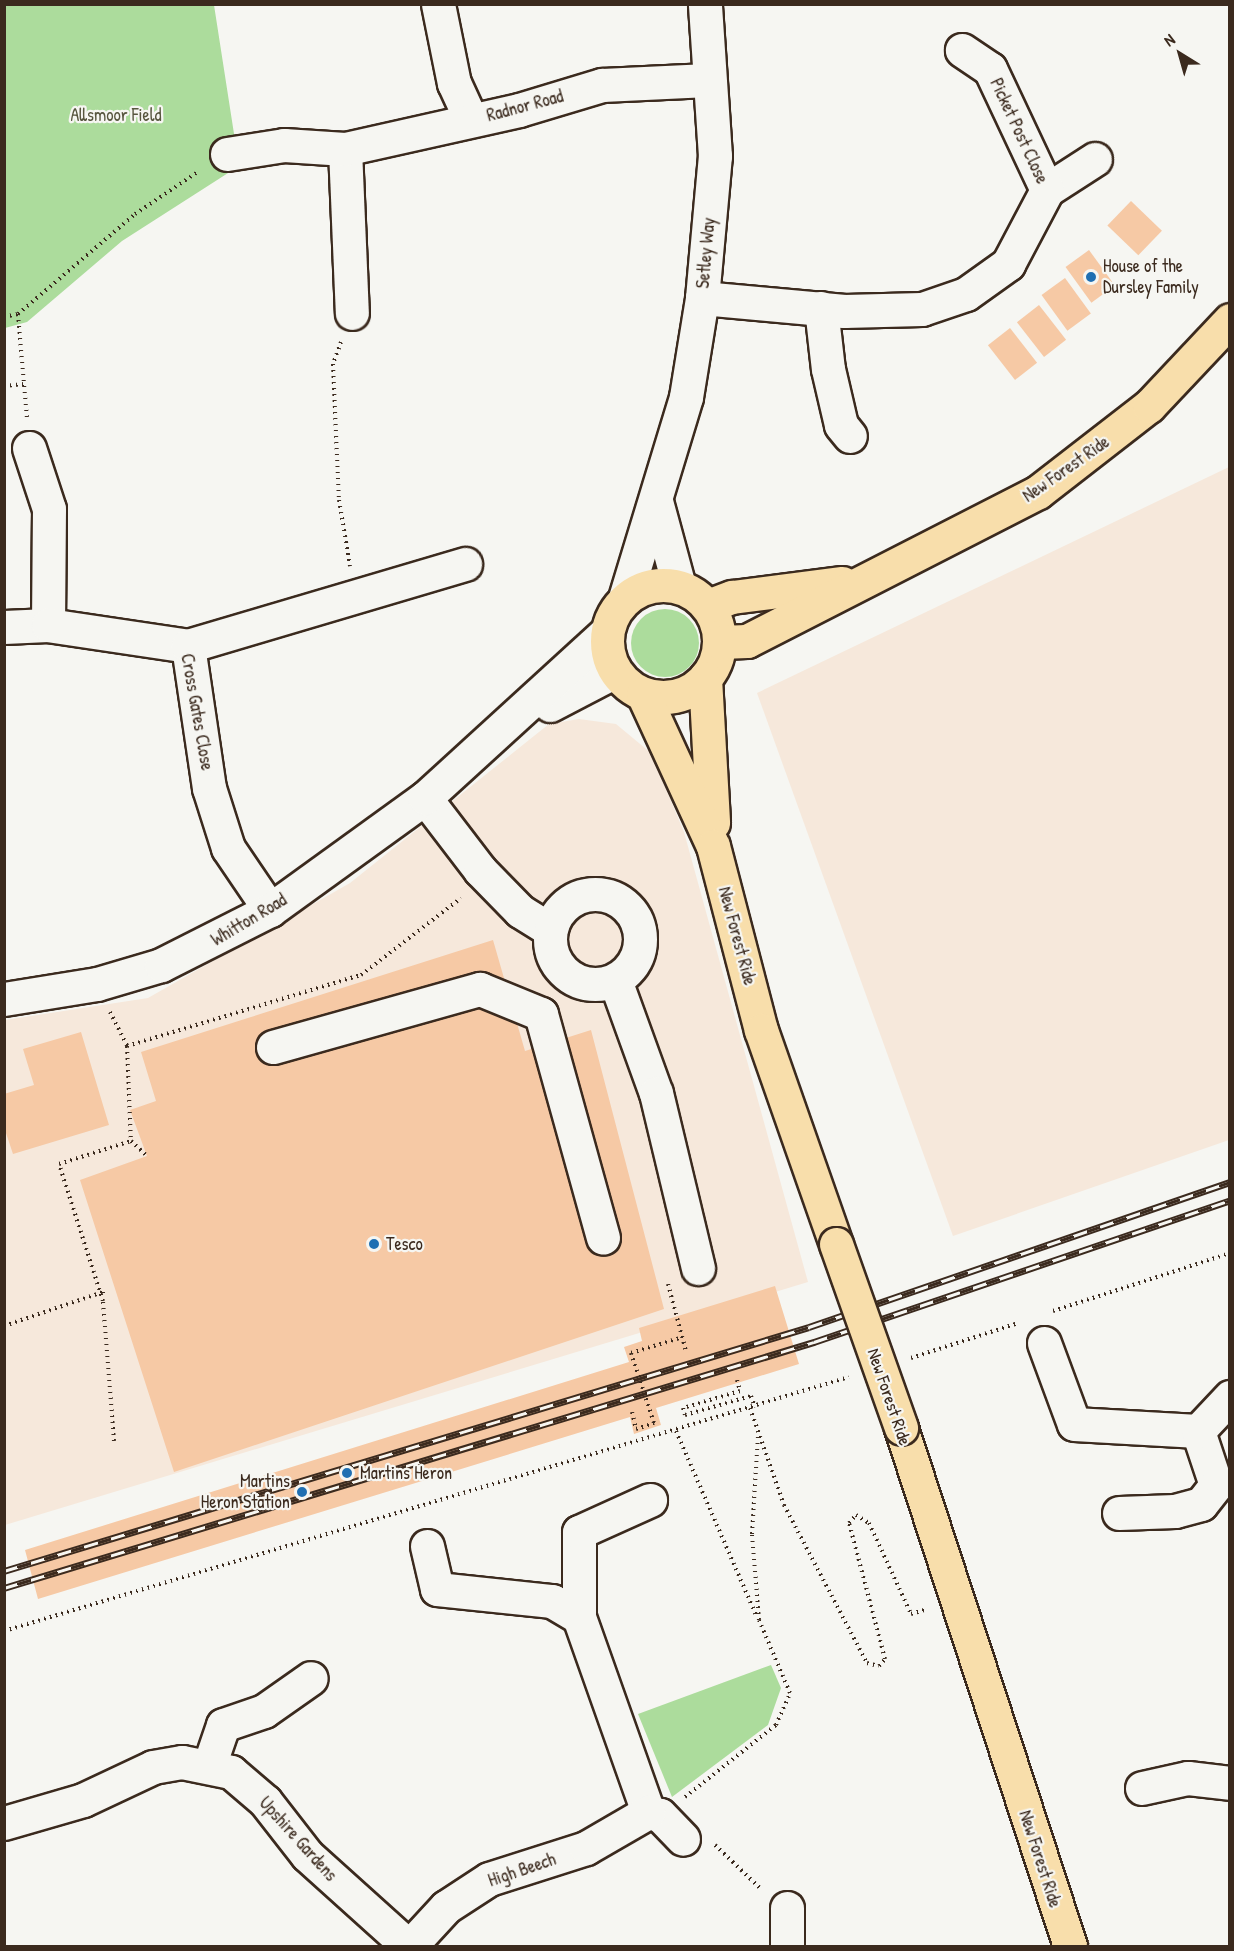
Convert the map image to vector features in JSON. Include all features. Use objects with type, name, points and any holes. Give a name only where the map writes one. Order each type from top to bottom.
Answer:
[{"type":"main road","name":"New Forest Ride","points":[[713,846],[705,678],[720,642],[747,641],[1038,492],[1091,454],[1187,370],[1230,320]]},
{"type":"main road","name":"New Forest Ride","points":[[708,606],[732,597],[872,578]]},
{"type":"main road","points":[[615,671],[607,632],[625,598],[660,584],[679,586],[708,606],[720,642]]},
{"type":"main road","name":"New Forest Ride","points":[[615,671],[643,694],[713,846],[761,1030],[901,1428],[1070,1947]]},
{"type":"main road","points":[[643,694],[677,696],[705,678]]},
{"type":"street","points":[[438,4],[454,82],[471,120]]},
{"type":"street","name":"Setley Way","points":[[625,598],[686,397],[702,298],[715,156],[708,80],[705,4]]},
{"type":"street","name":"Picket Post Close","points":[[962,50],[990,69],[1047,190]]},
{"type":"street","name":"Radnor Road","points":[[227,154],[284,145],[345,149],[471,120],[602,85],[708,80]]},
{"type":"street","points":[[345,149],[352,313]]},
{"type":"street","name":"Picket Post Close","points":[[702,298],[821,308],[922,309],[966,294],[1008,264],[1047,190],[1095,159]]},
{"type":"street","points":[[821,308],[828,369],[841,425],[850,436]]},
{"type":"street","points":[[29,448],[49,509],[48,625]]},
{"type":"street","points":[[655,496],[679,586]]},
{"type":"street","points":[[188,646],[250,631],[355,593],[465,564]]},
{"type":"street","name":"Cross Gates Close","points":[[4,627],[48,625],[188,646],[209,788],[228,848],[270,909]]},
{"type":"street","name":"Whitton Road","points":[[4,999],[98,984],[200,949],[270,909],[425,798],[607,632]]},
{"type":"street","name":"Whitton Road","points":[[457,768],[577,687],[615,671]]},
{"type":"street","points":[[425,798],[480,870],[520,911],[550,930]]},
{"type":"street","points":[[593,894],[622,903],[639,928],[640,943],[627,971],[615,980],[592,984],[570,977],[553,957],[550,930],[555,916],[578,897],[593,894]]},
{"type":"street","points":[[541,1014],[570,977]]},
{"type":"street","points":[[615,980],[656,1093],[698,1268]]},
{"type":"street","points":[[273,1047],[480,989],[541,1014]]},
{"type":"street","points":[[541,1014],[603,1238]]},
{"type":"street","points":[[1038,1326],[1074,1424],[1140,1425],[1198,1431]]},
{"type":"street","points":[[1198,1431],[1230,1397]]},
{"type":"street","points":[[1119,1513],[1175,1511],[1201,1504],[1216,1485],[1198,1431]]},
{"type":"street","points":[[650,1500],[579,1532],[579,1617],[648,1812],[660,1815],[693,1838]]},
{"type":"street","points":[[427,1546],[438,1589],[552,1601],[579,1617]]},
{"type":"street","points":[[209,1766],[223,1725],[264,1711],[311,1678]]},
{"type":"street","name":"Upshire Gardens","points":[[4,1823],[83,1800],[153,1767],[209,1766],[231,1772],[250,1787],[307,1856],[409,1947]]},
{"type":"street","points":[[1142,1788],[1188,1779],[1230,1783]]},
{"type":"street","name":"High Beech","points":[[409,1947],[446,1906],[489,1879],[586,1848],[648,1812]]},
{"type":"street","points":[[787,1947],[788,1908]]},
{"type":"path","points":[[4,317],[18,314],[135,214],[227,154]]},
{"type":"path","points":[[352,313],[333,364],[339,500],[355,593]]},
{"type":"path","points":[[4,386],[24,384],[18,314]]},
{"type":"path","points":[[127,1046],[361,975],[460,899],[480,870]]},
{"type":"path","points":[[98,984],[127,1046],[131,1141],[147,1156]]},
{"type":"path","points":[[103,1300],[59,1164],[131,1141]]},
{"type":"path","points":[[906,1359],[1038,1326],[1230,1253]]},
{"type":"path","points":[[686,1351],[666,1277],[698,1268]]},
{"type":"path","points":[[4,1326],[103,1292],[114,1441]]},
{"type":"path","points":[[632,1412],[636,1429],[654,1423],[632,1353],[683,1337]]},
{"type":"path","points":[[4,1631],[753,1408],[853,1376]]},
{"type":"path","points":[[737,1380],[740,1391],[683,1408],[685,1415],[751,1396],[759,1431],[784,1505],[867,1663],[879,1666],[885,1659],[849,1523],[856,1515],[869,1523],[911,1614],[958,1600]]},
{"type":"path","points":[[676,1431],[790,1693],[776,1725],[680,1801]]},
{"type":"path","points":[[759,1431],[752,1534],[759,1620]]},
{"type":"path","points":[[693,1838],[788,1908]]},
{"type":"shaded area","points":[[1229,467],[1229,1140],[953,1236],[757,693]]},
{"type":"shaded area","points":[[579,719],[616,724],[651,753],[684,832],[808,1282],[5,1525],[5,1020],[148,998],[350,883],[549,724]]},
{"type":"green space","name":"Allsmoor Field","points":[[5,5],[214,5],[239,166],[122,241],[27,322],[5,328]]},
{"type":"green space","points":[[665,609],[678,612],[689,619],[696,630],[699,643],[696,656],[689,667],[678,674],[665,677],[652,674],[641,667],[634,656],[631,643],[634,630],[641,619],[652,612]]},
{"type":"green space","points":[[771,1665],[781,1688],[768,1725],[672,1797],[638,1714]]},
{"type":"building","points":[[1131,201],[1162,231],[1138,255],[1107,225]]},
{"type":"building","name":"House of the Dursley Family","points":[[1089,250],[1115,286],[1091,303],[1066,267]]},
{"type":"building","points":[[1065,278],[1091,314],[1067,331],[1042,295]]},
{"type":"building","points":[[1039,305],[1066,340],[1044,357],[1017,322]]},
{"type":"building","points":[[1010,328],[1037,363],[1015,380],[988,345]]},
{"type":"building","name":"Tesco","points":[[493,940],[525,1051],[591,1030],[664,1309],[174,1472],[80,1180],[147,1156],[130,1110],[156,1101],[141,1052]]},
{"type":"building","points":[[81,1032],[109,1125],[13,1154],[4,1127],[4,1094],[34,1085],[23,1049]]},
{"type":"building","name":"Martins Heron Station","points":[[775,1286],[799,1364],[656,1408],[661,1425],[634,1434],[630,1417],[38,1599],[25,1550],[629,1362],[624,1347],[642,1341],[639,1328]]},
{"type":"railway","points":[[4,1571],[809,1327],[1230,1182]]},
{"type":"railway","points":[[4,1588],[814,1342],[1230,1200]]},
{"type":"place","name":"House of the Dursley Family","points":[[1091,277]]},
{"type":"place","name":"Tesco","points":[[374,1244]]},
{"type":"place","name":"Martins Heron","points":[[347,1473]]},
{"type":"place","name":"Martins Heron Station","points":[[302,1492]]}]
